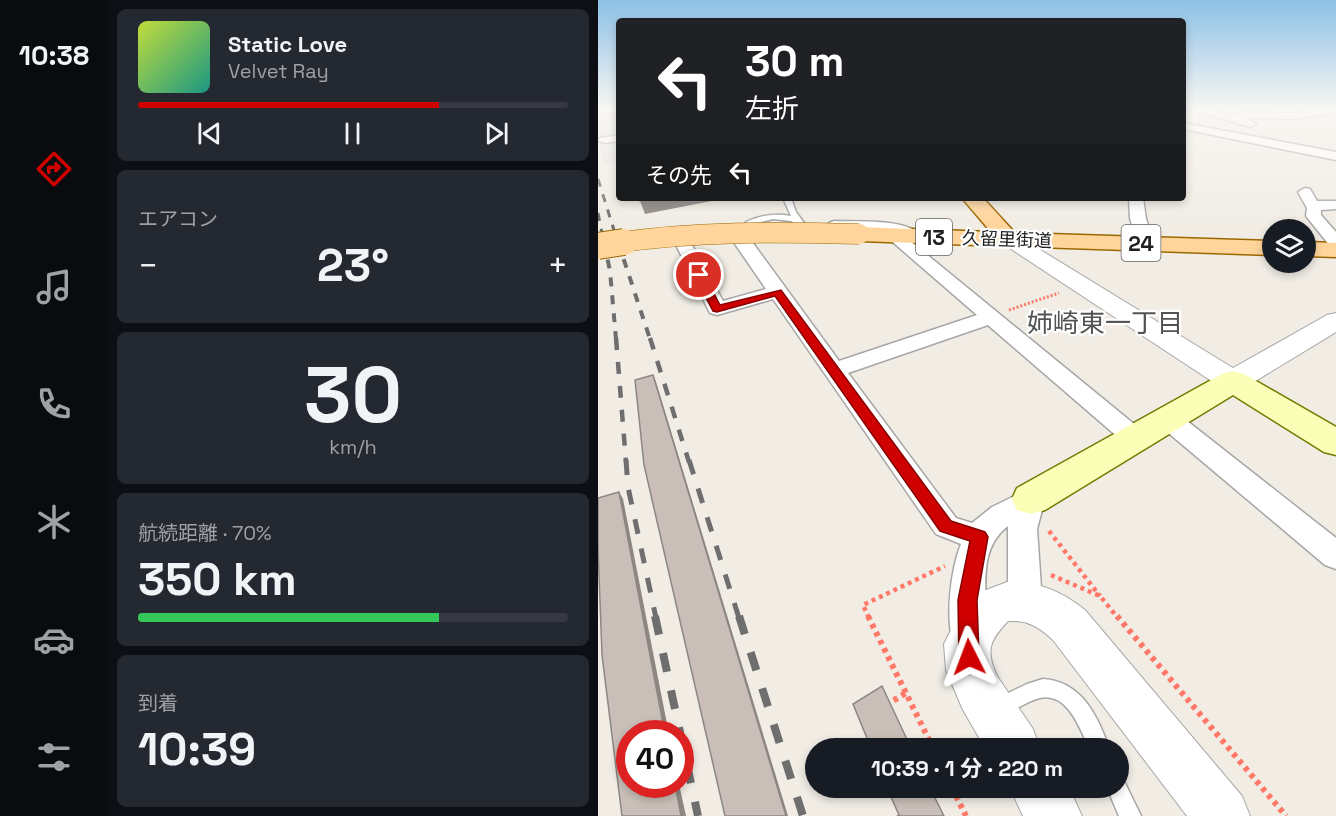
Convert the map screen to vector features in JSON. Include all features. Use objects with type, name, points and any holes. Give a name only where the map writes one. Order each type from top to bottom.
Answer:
[{"type":"main road","points":[[975,201],[1009,239]]},
{"type":"main road","name":"久留里街道","points":[[598,246],[659,236],[703,232],[764,231],[903,238],[1009,239],[1262,248]]},
{"type":"main road","points":[[1316,249],[1336,250]]},
{"type":"main road","points":[[1038,513],[1136,439],[1233,381],[1336,443]]},
{"type":"street","points":[[1293,147],[1336,156]]},
{"type":"street","points":[[1305,192],[1313,206],[1314,216],[1336,243]]},
{"type":"street","points":[[1136,201],[1138,219],[1147,244]]},
{"type":"street","points":[[1313,206],[1336,205]]},
{"type":"street","points":[[903,238],[745,231],[668,229],[654,233],[654,242],[682,241],[745,231],[800,223],[901,229],[903,238],[991,317],[1136,439]]},
{"type":"street","points":[[745,231],[743,244],[946,526],[979,537]]},
{"type":"street","points":[[1009,239],[1233,381],[1336,321]]},
{"type":"street","points":[[682,241],[717,309],[777,292]]},
{"type":"street","points":[[833,371],[991,317]]},
{"type":"street","points":[[1168,419],[1336,556]]},
{"type":"street","points":[[1003,730],[970,670],[967,644],[967,600],[979,537],[1005,513],[1038,513]]},
{"type":"street","points":[[1038,513],[1022,529],[1034,586],[1050,609],[1069,625],[1222,816]]},
{"type":"street","points":[[967,644],[979,621],[993,607],[1010,601],[1034,586]]},
{"type":"street","points":[[1043,798],[1054,816]]},
{"type":"lane","points":[[789,201],[800,223]]},
{"type":"lane","points":[[1003,730],[1043,688],[1063,692],[1079,706],[1094,738]]},
{"type":"lane","points":[[1122,798],[1130,816]]},
{"type":"path","points":[[991,317],[1067,290]]},
{"type":"path","points":[[1038,513],[1100,596],[1286,816]]},
{"type":"path","points":[[928,738],[863,606],[956,561]]},
{"type":"path","points":[[1034,586],[1100,596]]},
{"type":"path","points":[[882,708],[906,693]]},
{"type":"path","points":[[957,798],[966,816]]},
{"type":"shaded area","points":[[600,147],[616,147],[616,162],[605,164]]},
{"type":"building","points":[[653,375],[786,816],[725,816],[644,465],[635,380]]},
{"type":"building","points":[[619,492],[662,720],[616,720],[616,768],[602,655],[598,498]]},
{"type":"building","points":[[882,686],[906,738],[867,738],[853,704]]},
{"type":"building","points":[[620,798],[678,798],[681,816],[622,816]]},
{"type":"building","points":[[891,798],[935,798],[944,816],[897,816],[899,815]]},
{"type":"railway","points":[[598,179],[618,243]]},
{"type":"railway","points":[[598,213],[604,243]]},
{"type":"railway","points":[[604,242],[610,271],[616,339]]},
{"type":"railway","points":[[618,242],[650,339]]},
{"type":"railway","points":[[616,338],[626,462]]},
{"type":"railway","points":[[650,338],[689,462]]},
{"type":"railway","points":[[626,460],[628,487],[656,618]]},
{"type":"railway","points":[[689,460],[739,618]]},
{"type":"railway","points":[[655,616],[698,816]]},
{"type":"railway","points":[[739,616],[803,816]]},
{"type":"district","name":"姉崎東一丁目","points":[[1105,323]]},
{"type":"route","points":[[699,275],[717,309],[777,292],[946,526],[979,537],[967,600],[969,657]]}]
